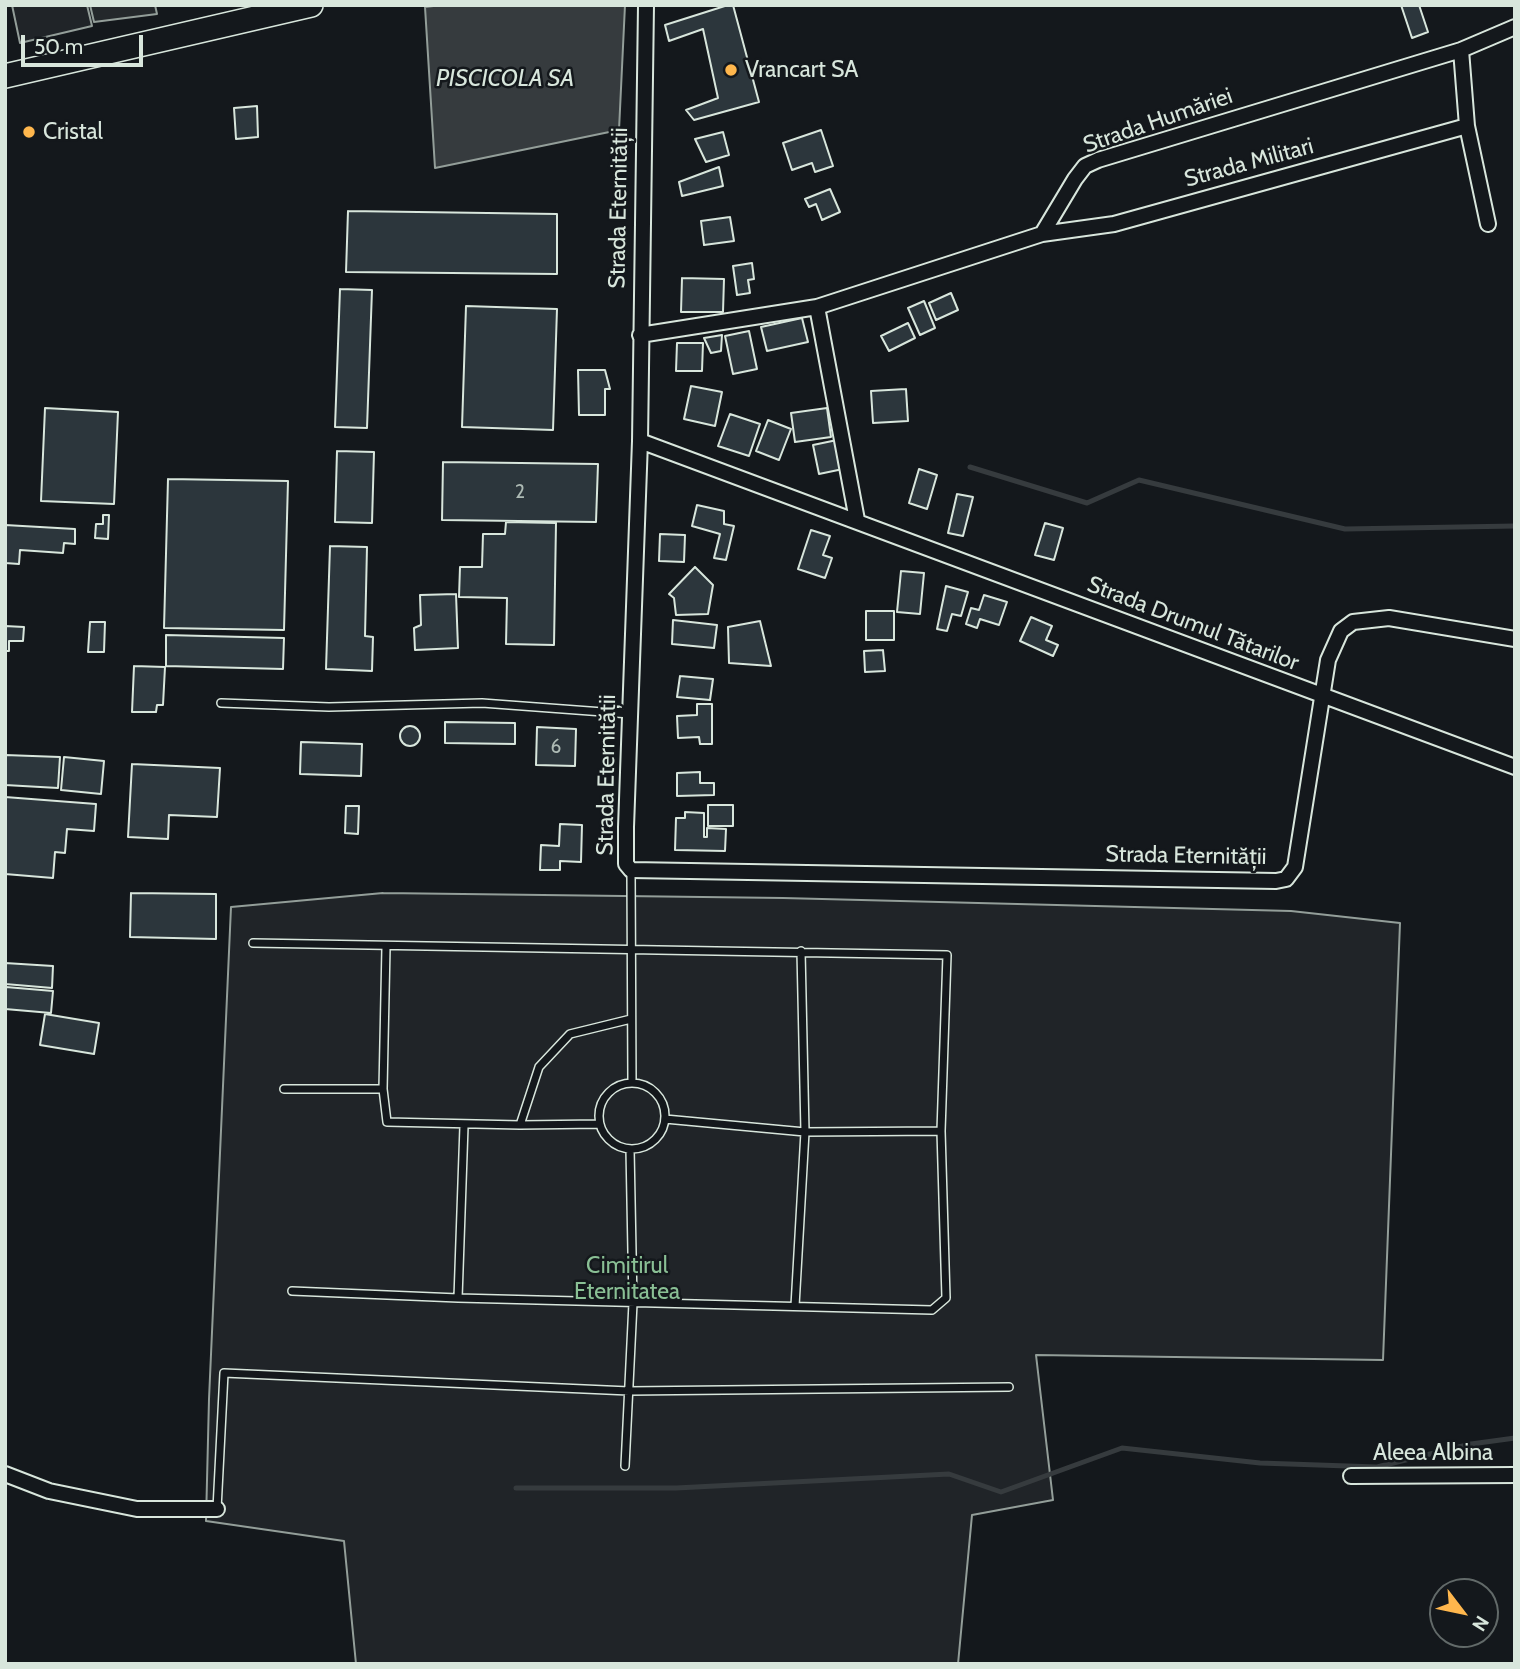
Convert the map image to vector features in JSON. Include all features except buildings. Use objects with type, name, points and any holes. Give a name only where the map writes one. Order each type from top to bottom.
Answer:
[{"type":"main road","points":[[5,76],[311,5]]},
{"type":"street","name":"Strada Eternității","points":[[646,5],[640,441],[626,864],[631,870],[1276,881],[1286,878],[1295,867],[1328,660],[1341,631],[1353,622],[1390,618],[1515,639]]},
{"type":"street","name":"Strada Humăriei","points":[[1042,234],[1075,179],[1085,166],[1098,160],[1461,50],[1515,27]]},
{"type":"street","points":[[1461,50],[1467,126],[1488,224]]},
{"type":"street","name":"Strada Militari","points":[[1042,234],[1114,224],[1467,126]]},
{"type":"street","points":[[640,335],[817,307],[1042,234]]},
{"type":"street","points":[[817,307],[857,520]]},
{"type":"street","name":"Strada Drumul Tătarilor","points":[[640,441],[857,520],[1321,697],[1515,767]]},
{"type":"street","points":[[5,1474],[49,1491],[138,1509],[217,1509]]},
{"type":"street","name":"Aleea Albina","points":[[1351,1476],[1515,1475]]},
{"type":"lane","points":[[221,703],[329,707],[482,702],[631,714]]},
{"type":"lane","points":[[631,870],[632,1083]]},
{"type":"lane","points":[[253,943],[947,955],[941,1131],[946,1298],[932,1310],[292,1291]]},
{"type":"lane","points":[[386,947],[383,1089],[387,1122],[464,1126],[600,1124]]},
{"type":"lane","points":[[795,1306],[805,1132],[801,951]]},
{"type":"lane","points":[[520,1125],[539,1067],[570,1034],[631,1019]]},
{"type":"lane","points":[[632,1083],[648,1086],[657,1093],[663,1103],[665,1119],[660,1135],[652,1143],[630,1149],[611,1142],[600,1124],[602,1103],[608,1094],[616,1087],[632,1083]]},
{"type":"lane","points":[[284,1089],[383,1089]]},
{"type":"lane","points":[[665,1119],[805,1132],[941,1131]]},
{"type":"lane","points":[[458,1298],[464,1126]]},
{"type":"lane","points":[[625,1466],[633,1303],[630,1149]]},
{"type":"lane","points":[[217,1509],[225,1373],[629,1391],[1009,1387]]},
{"type":"green space","points":[[12,5],[87,5],[92,26],[20,43]]},
{"type":"green space","name":"Cimitirul Eternitatea","points":[[383,893],[783,898],[1291,911],[1400,923],[1383,1360],[1036,1355],[1053,1500],[972,1515],[958,1664],[356,1664],[344,1541],[206,1521],[209,1399],[231,907]]},
{"type":"shaded area","points":[[90,5],[155,5],[157,14],[94,22]]},
{"type":"water","name":"PISCICOLA SA","points":[[625,5],[619,130],[435,168],[425,7]]},
{"type":"waterway","points":[[970,467],[1087,503],[1139,480],[1345,529],[1515,526]]},
{"type":"waterway","points":[[516,1488],[676,1488],[949,1474],[1001,1492],[1122,1448],[1260,1463],[1377,1467],[1471,1444],[1515,1438]]},
{"type":"place","name":"Vrancart SA","points":[[731,70]]},
{"type":"place","name":"Cristal","points":[[29,132]]}]
